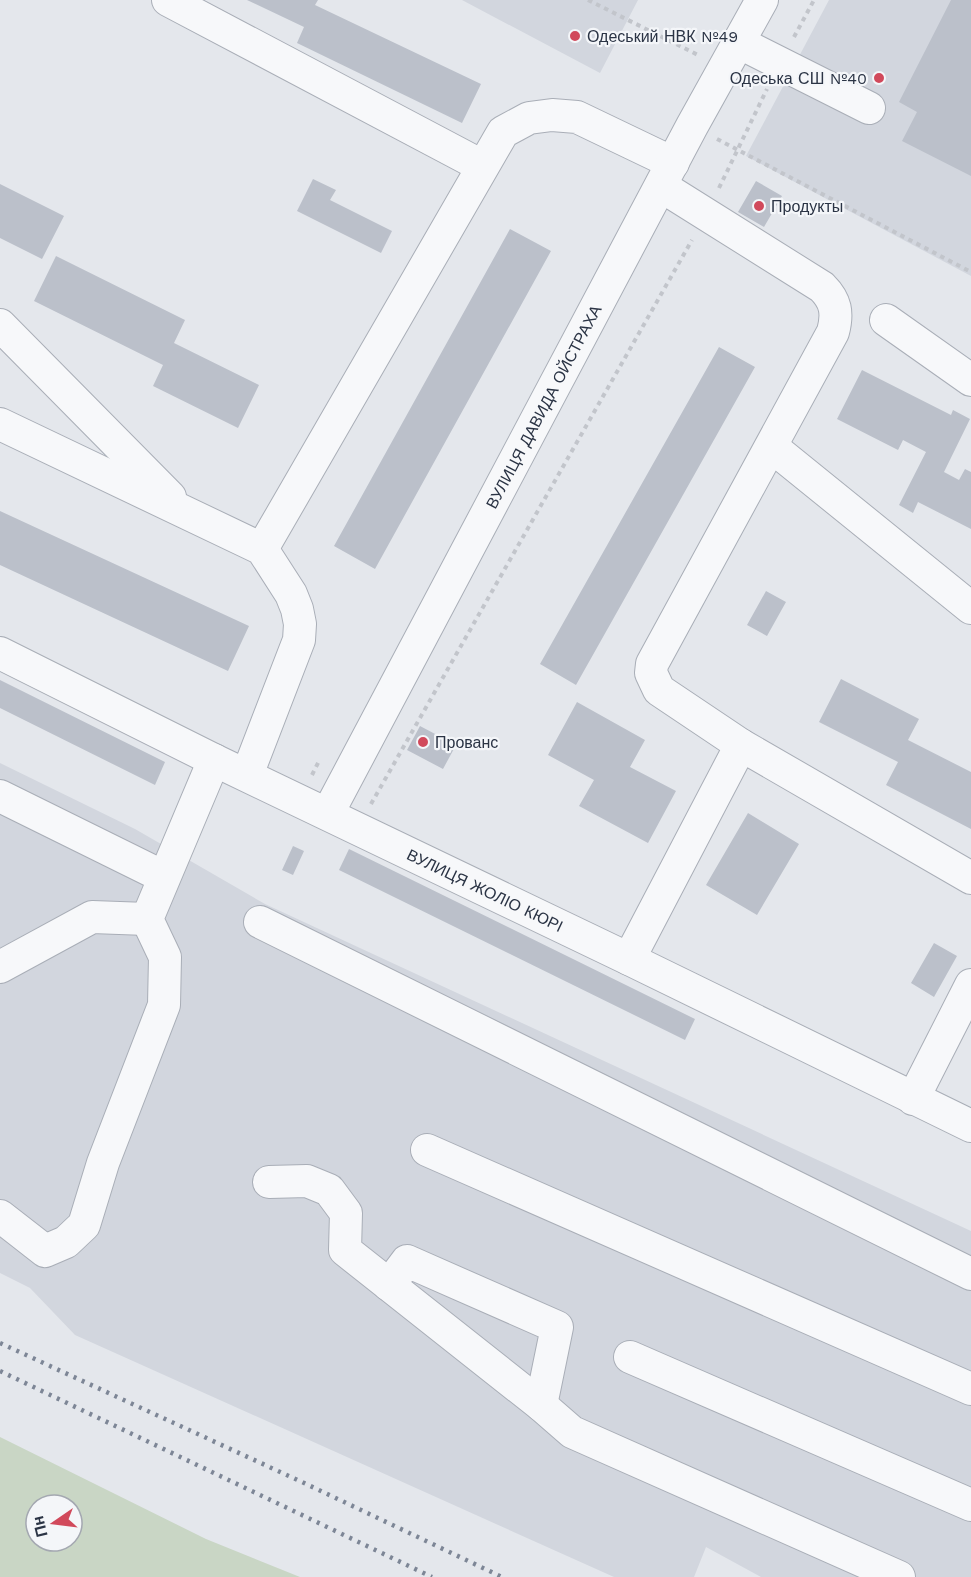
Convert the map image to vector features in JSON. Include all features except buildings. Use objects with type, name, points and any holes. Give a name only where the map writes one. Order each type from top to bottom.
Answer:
[{"type":"street","points":[[168,0],[482,166]]},
{"type":"street","name":"ВУЛИЦЯ ДАВИДА ОЙСТРАХА","points":[[328,813],[762,0]]},
{"type":"street","points":[[738,42],[868,108]]},
{"type":"street","points":[[262,549],[503,132],[529,118],[552,115],[577,117],[667,175],[707,215],[822,287],[831,296],[836,307],[833,332],[652,664],[651,674],[659,690],[741,745],[971,878]]},
{"type":"street","points":[[886,320],[971,380]]},
{"type":"street","points":[[0,325],[186,513]]},
{"type":"street","points":[[0,424],[262,549],[291,594],[300,624],[299,640],[247,775]]},
{"type":"street","points":[[772,447],[971,608]]},
{"type":"street","name":"ВУЛИЦЯ ЖОЛІО КЮРІ","points":[[0,653],[214,760],[630,959],[971,1126]]},
{"type":"street","points":[[630,959],[741,745]]},
{"type":"street","points":[[0,1216],[45,1251],[66,1242],[84,1225],[104,1163],[164,1005],[165,957],[147,919],[214,760]]},
{"type":"street","points":[[0,796],[164,877]]},
{"type":"street","points":[[0,967],[92,917],[147,919]]},
{"type":"street","points":[[260,922],[971,1274]]},
{"type":"street","points":[[913,1099],[971,985]]},
{"type":"street","points":[[427,1150],[971,1389]]},
{"type":"street","points":[[269,1182],[307,1181],[329,1190],[346,1213],[345,1250],[572,1432],[899,1577]]},
{"type":"street","points":[[389,1285],[407,1261],[557,1327],[541,1405]]},
{"type":"street","points":[[630,1357],[971,1505]]},
{"type":"path","points":[[588,0],[702,57]]},
{"type":"path","points":[[358,828],[707,215],[780,63],[814,0]]},
{"type":"path","points":[[693,126],[971,272]]},
{"type":"shaded area","name":"Одеський НВК №49","points":[[462,0],[638,0],[600,73]]},
{"type":"shaded area","name":"Одеська СШ №40","points":[[829,0],[971,0],[971,276],[746,156]]},
{"type":"shaded area","points":[[0,763],[135,829],[265,904],[971,1231],[971,1577],[761,1577],[706,1547],[694,1577],[614,1577],[75,1335],[30,1288],[0,1273]]},
{"type":"green space","points":[[0,1437],[206,1539],[300,1577],[0,1577]]},
{"type":"railway","points":[[0,1343],[502,1577]]},
{"type":"railway","points":[[0,1371],[432,1577]]},
{"type":"place","name":"Одеський НВК №49","points":[[575,36]]},
{"type":"place","name":"Одеська СШ №40","points":[[879,78]]},
{"type":"place","name":"Продукты","points":[[759,206]]},
{"type":"place","name":"Прованс","points":[[423,742]]}]
